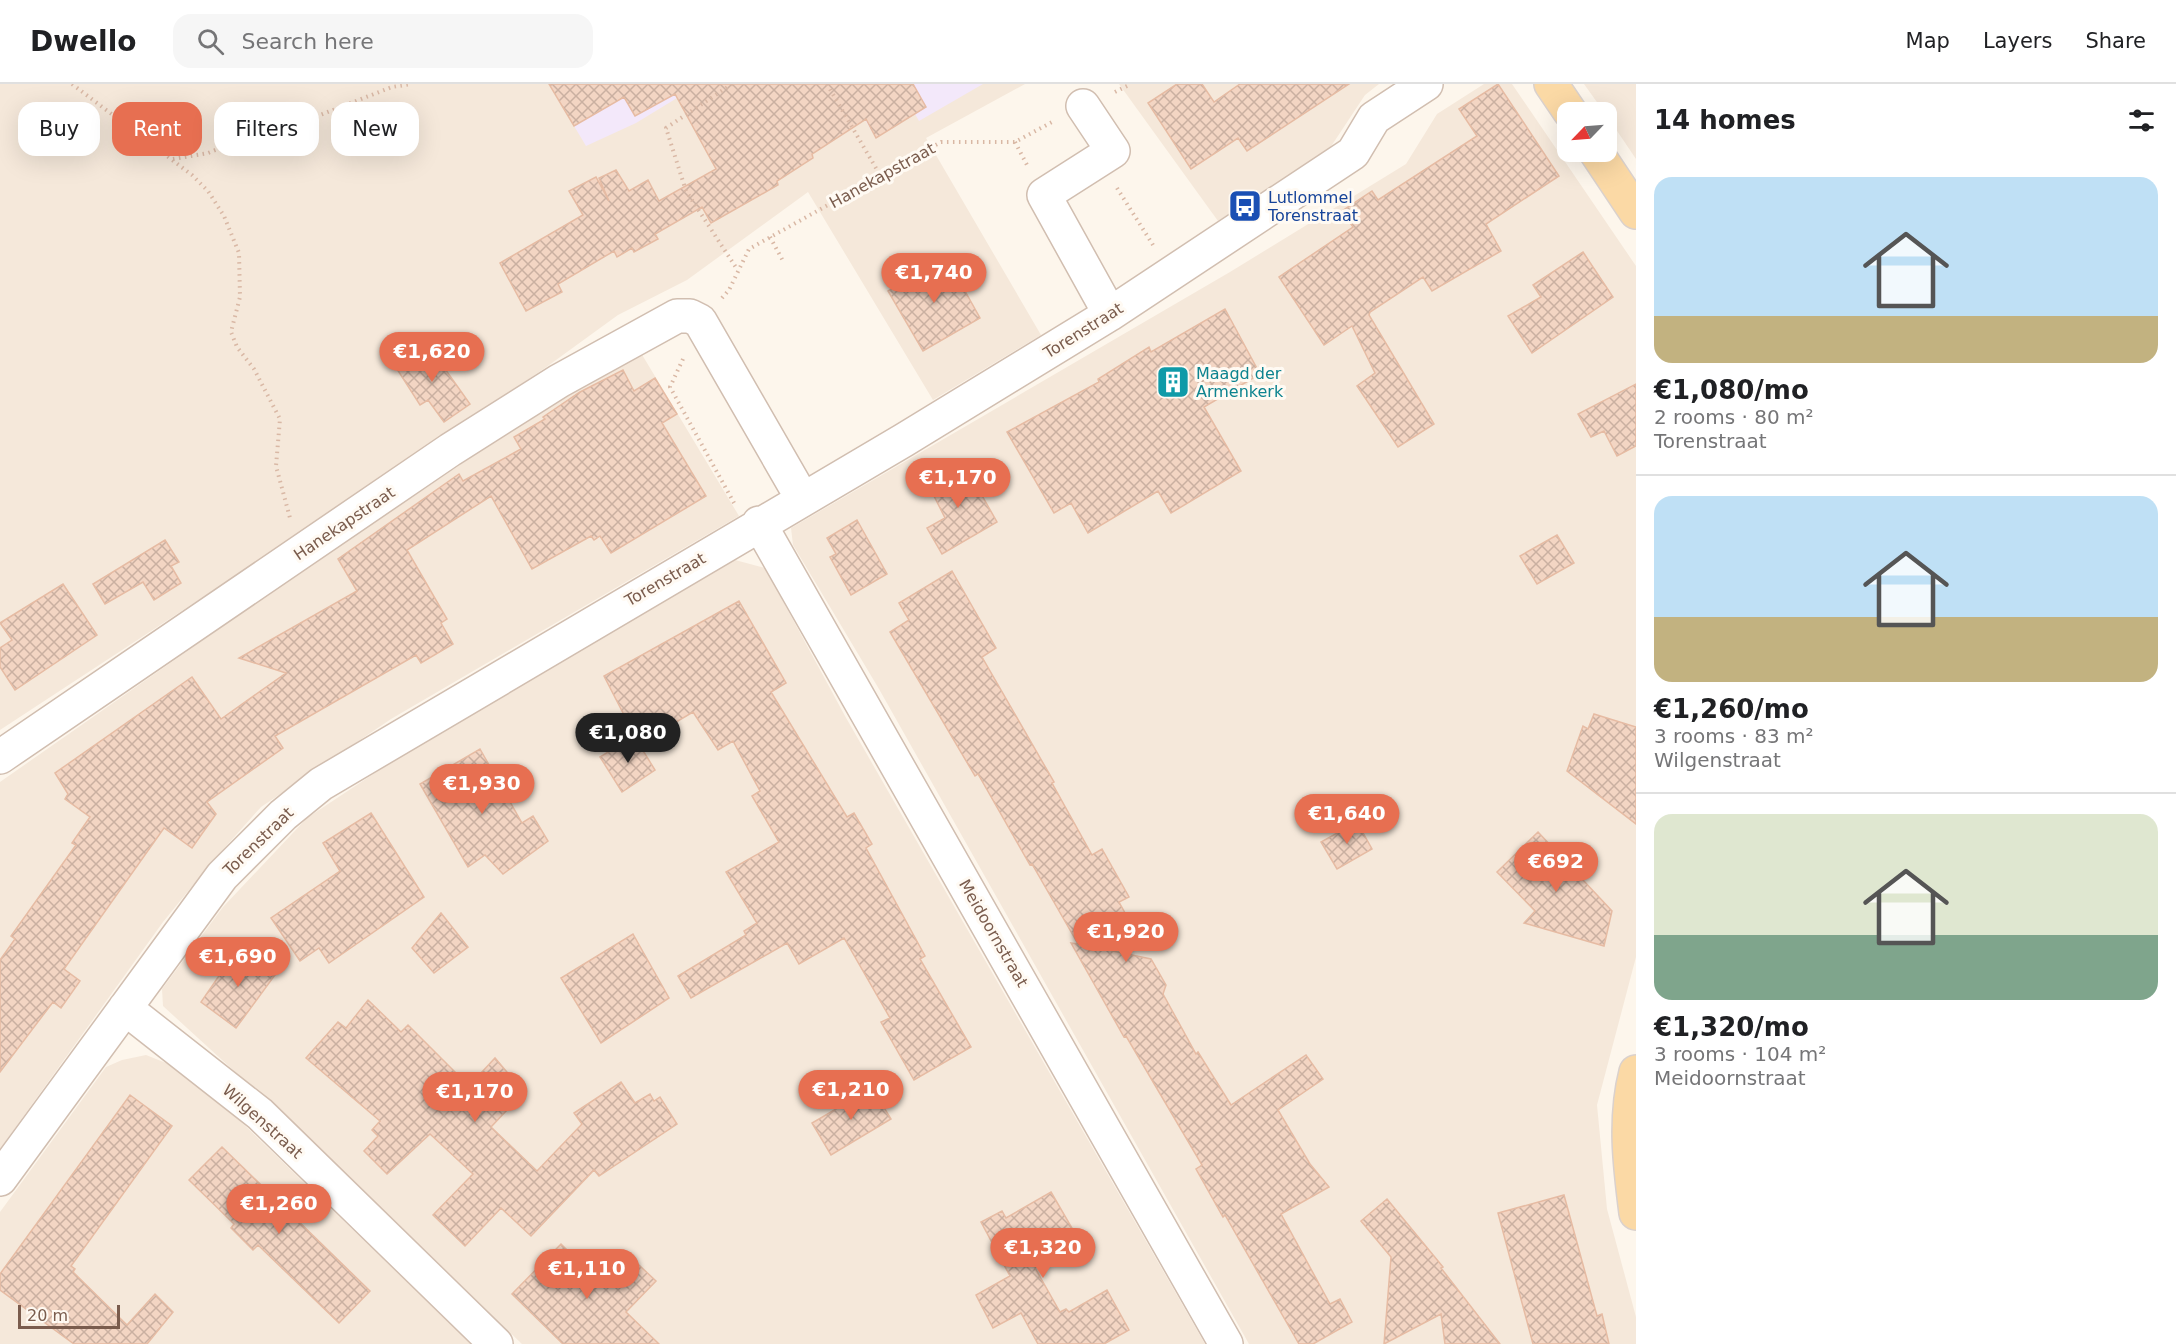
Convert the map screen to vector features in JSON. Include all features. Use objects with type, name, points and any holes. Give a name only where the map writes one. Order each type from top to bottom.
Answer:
[{"type":"main road","points":[[1551,84],[1563,102]]},
{"type":"main road","points":[[1603,162],[1636,212]]},
{"type":"main road","points":[[1636,1072],[1630,1094],[1628,1157],[1636,1213]]},
{"type":"street","name":"Torenstraat","points":[[0,1179],[222,876],[283,815],[321,784],[802,498],[904,440],[1110,314],[1353,153],[1374,118],[1426,84]]},
{"type":"street","points":[[1083,106],[1113,151],[1044,195],[1110,314]]},
{"type":"street","name":"Hanekapstraat","points":[[0,757],[450,450],[559,381],[677,316],[690,316],[700,321]]},
{"type":"street","points":[[700,321],[802,498]]},
{"type":"street","name":"Meidoornstraat","points":[[754,527],[1226,1344]]},
{"type":"street","name":"Wilgenstraat","points":[[125,1008],[260,1113],[496,1344]]},
{"type":"path","points":[[72,84],[172,160],[208,191],[233,234],[239,253],[241,279],[240,297],[231,332],[237,347],[254,369],[280,419],[276,466],[299,554]]},
{"type":"path","points":[[172,160],[208,153],[247,137],[279,131],[382,90],[411,84]]},
{"type":"path","points":[[732,84],[666,128],[686,191],[738,270]]},
{"type":"path","points":[[827,84],[880,175]]},
{"type":"path","name":"Hanekapstraat","points":[[754,527],[670,387],[700,321],[729,290],[749,249],[941,142],[1015,142],[1083,106]]},
{"type":"path","points":[[1099,159],[1171,273]]},
{"type":"path","points":[[770,237],[783,261]]},
{"type":"shaded area","points":[[0,84],[1025,84],[926,138],[1041,335],[933,400],[808,192],[687,280],[618,315],[545,368],[267,555],[0,730]]},
{"type":"shaded area","points":[[549,84],[700,84],[636,123],[586,146]]},
{"type":"shaded area","points":[[843,84],[983,84],[919,121],[915,114],[876,138]]},
{"type":"shaded area","points":[[1119,84],[1379,84],[1365,95],[1328,151],[1218,221]]},
{"type":"shaded area","points":[[1484,84],[1512,84],[1557,150],[1557,162],[1565,162],[1636,266],[1636,957],[1597,1105],[1607,1209],[1636,1317],[1636,1344],[1249,1344],[879,689],[793,545],[791,528],[1230,272],[1406,164],[1437,114]]},
{"type":"shaded area","points":[[1584,84],[1636,84],[1636,159],[1617,131],[1617,102],[1597,102]]},
{"type":"shaded area","points":[[641,353],[739,516],[391,719],[261,807],[163,922],[0,1149],[0,782],[273,591],[568,392]]},
{"type":"shaded area","points":[[735,560],[765,568],[845,716],[1205,1344],[522,1344],[340,1168],[163,1006],[162,989],[223,907],[307,818],[396,759]]},
{"type":"shaded area","points":[[146,1055],[171,1065],[234,1115],[471,1344],[0,1344],[0,1212],[106,1067],[122,1060]]},
{"type":"building","points":[[549,84],[913,84],[926,107],[876,138],[866,119],[812,154],[813,158],[777,181],[778,185],[711,223],[702,207],[655,234],[658,239],[634,252],[632,248],[617,257],[614,251],[558,284],[562,292],[526,311],[500,263],[583,215],[569,191],[596,177],[609,201],[599,178],[616,170],[629,191],[648,180],[659,201],[716,169],[675,94],[635,116],[624,97],[574,126]]},
{"type":"building","points":[[1177,84],[1202,84],[1214,102],[1240,84],[1349,84],[1247,151],[1238,138],[1191,169],[1148,103]]},
{"type":"building","points":[[1498,84],[1559,176],[1486,224],[1501,251],[1432,291],[1423,277],[1370,312],[1369,315],[1434,424],[1398,447],[1357,386],[1375,373],[1352,326],[1324,345],[1279,277],[1353,227],[1342,211],[1372,191],[1378,200],[1477,136],[1459,109]]},
{"type":"building","points":[[1583,252],[1613,297],[1532,353],[1508,316],[1541,297],[1533,285]]},
{"type":"building","points":[[946,257],[980,318],[923,351],[888,291]]},
{"type":"building","points":[[1225,309],[1260,374],[1204,407],[1241,471],[1171,513],[1158,491],[1088,533],[1071,503],[1054,513],[1007,432],[1099,382],[1098,379],[1149,347],[1151,352]]},
{"type":"building","points":[[428,345],[470,404],[444,422],[428,400],[420,405],[395,366]]},
{"type":"building","points":[[623,370],[634,391],[655,378],[677,414],[662,423],[706,496],[611,553],[600,536],[594,540],[591,536],[532,569],[491,496],[407,550],[447,619],[441,623],[453,644],[421,663],[416,655],[275,736],[283,748],[207,802],[216,814],[192,848],[164,828],[64,969],[80,981],[61,1008],[53,1002],[0,1072],[0,960],[15,939],[11,936],[76,845],[72,843],[90,817],[65,799],[68,794],[55,773],[192,677],[221,719],[286,673],[239,658],[357,591],[338,559],[459,474],[463,481],[521,449],[514,437],[545,419],[543,417],[580,392]]},
{"type":"building","points":[[1636,384],[1636,446],[1617,456],[1604,431],[1591,437],[1578,414]]},
{"type":"building","points":[[955,464],[965,481],[972,478],[997,522],[942,554],[927,528],[945,518],[926,480]]},
{"type":"building","points":[[857,520],[887,574],[851,595],[830,557],[836,554],[827,538]]},
{"type":"building","points":[[1557,535],[1574,563],[1537,584],[1520,556]]},
{"type":"building","points":[[165,540],[179,562],[171,566],[181,583],[154,600],[143,582],[105,604],[93,584]]},
{"type":"building","points":[[952,571],[996,648],[982,657],[1054,782],[1052,783],[1092,855],[1102,849],[1129,897],[1119,902],[1130,922],[1088,946],[1151,959],[1166,985],[1163,994],[1196,1054],[1198,1052],[1231,1105],[1306,1055],[1323,1079],[1278,1110],[1310,1164],[1329,1187],[1281,1214],[1330,1304],[1340,1299],[1352,1322],[1313,1344],[1299,1344],[1225,1215],[1223,1217],[1196,1169],[1202,1165],[1126,1036],[1124,1037],[1071,943],[1078,944],[978,774],[975,776],[890,632],[909,620],[899,603]]},
{"type":"building","points":[[63,584],[97,635],[15,690],[0,667],[0,648],[12,640],[0,623]]},
{"type":"building","points":[[739,601],[786,683],[771,692],[847,817],[854,813],[872,844],[866,848],[925,956],[920,959],[971,1047],[914,1080],[881,1022],[890,1018],[844,938],[799,964],[787,943],[691,998],[678,976],[746,935],[744,931],[757,923],[726,872],[779,842],[752,796],[760,791],[733,741],[718,750],[693,712],[639,744],[604,676]]},
{"type":"building","points":[[1594,714],[1636,727],[1636,824],[1567,771],[1583,726],[1588,729]]},
{"type":"building","points":[[634,736],[655,770],[622,792],[600,757]]},
{"type":"building","points":[[480,749],[522,823],[533,816],[548,841],[503,874],[485,855],[468,867],[420,784]]},
{"type":"building","points":[[371,813],[424,897],[329,963],[319,948],[300,961],[271,918],[340,871],[323,843]]},
{"type":"building","points":[[1357,822],[1372,849],[1337,869],[1321,842]]},
{"type":"building","points":[[1538,832],[1612,911],[1604,946],[1524,923],[1535,911],[1497,872]]},
{"type":"building","points":[[441,913],[468,947],[434,973],[412,948]]},
{"type":"building","points":[[633,934],[669,998],[601,1043],[561,978]]},
{"type":"building","points":[[238,948],[275,975],[236,1028],[201,1002]]},
{"type":"building","points":[[368,1000],[401,1032],[408,1025],[469,1086],[495,1058],[524,1092],[491,1127],[537,1171],[582,1124],[574,1113],[621,1082],[635,1103],[650,1094],[654,1101],[660,1097],[677,1124],[599,1176],[594,1170],[531,1236],[501,1208],[465,1246],[433,1215],[473,1174],[430,1134],[387,1174],[364,1151],[378,1136],[372,1130],[380,1121],[306,1058],[338,1022],[346,1028]]},
{"type":"building","points":[[872,1088],[891,1119],[831,1155],[812,1123]]},
{"type":"building","points":[[130,1095],[172,1126],[71,1266],[75,1269],[73,1272],[127,1325],[155,1294],[173,1312],[147,1344],[74,1344],[0,1290],[0,1274]]},
{"type":"building","points":[[222,1147],[370,1291],[339,1323],[258,1245],[253,1250],[231,1228],[234,1224],[189,1180]]},
{"type":"building","points":[[1051,1192],[1080,1242],[1035,1268],[1060,1312],[1066,1309],[1069,1312],[1107,1290],[1129,1330],[1104,1344],[1038,1344],[1021,1313],[993,1328],[976,1295],[1010,1276],[981,1222],[1002,1211],[1006,1218]]},
{"type":"building","points":[[1564,1195],[1597,1316],[1602,1314],[1609,1344],[1533,1344],[1498,1213]]},
{"type":"building","points":[[1387,1199],[1443,1267],[1441,1268],[1500,1344],[1445,1344],[1441,1314],[1384,1344],[1391,1257],[1361,1221]]},
{"type":"building","points":[[561,1244],[597,1280],[624,1251],[656,1281],[626,1312],[659,1344],[563,1344],[512,1294]]},
{"type":"place","name":"Lutlommel Torenstraat","points":[[1245,206]]},
{"type":"place","name":"Maagd der Armenkerk","points":[[1173,382]]}]
